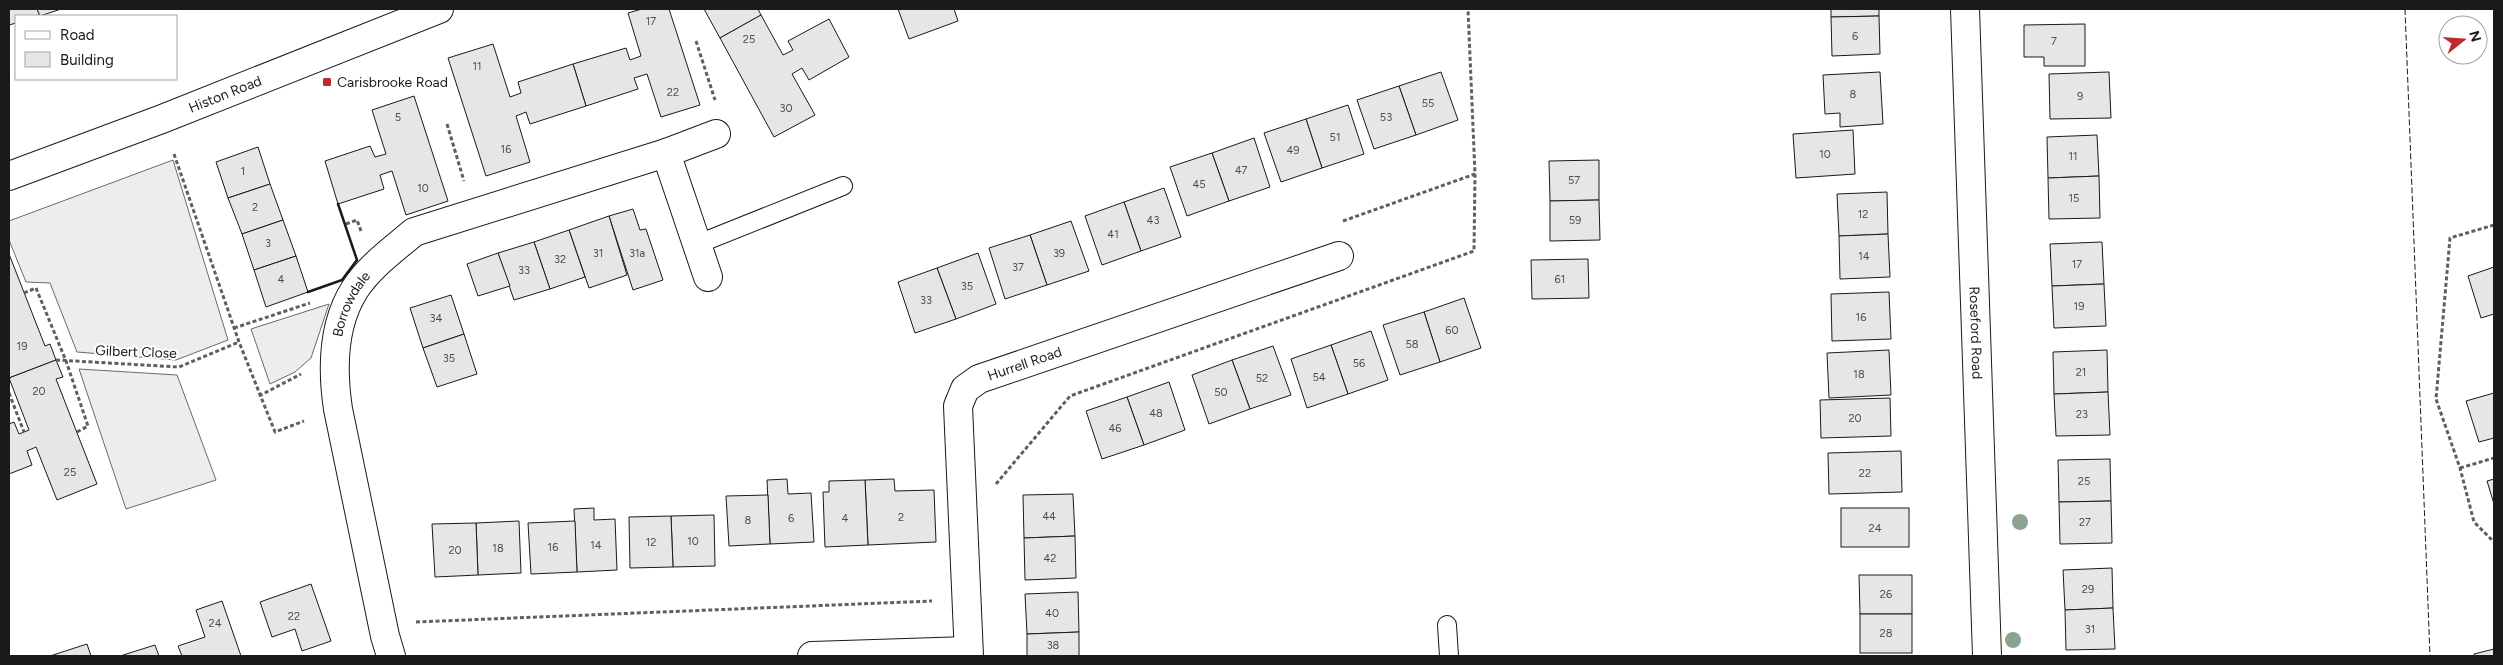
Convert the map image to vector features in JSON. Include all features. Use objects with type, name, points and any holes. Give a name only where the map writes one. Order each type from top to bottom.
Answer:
[{"type":"street","name":"Histon Road","points":[[9,176],[162,119],[439,9]]},
{"type":"street","name":"Roseford Road","points":[[1965,9],[1987,656]]},
{"type":"street","name":"Borrowdale","points":[[391,656],[385,636],[338,409],[334,377],[334,358],[343,316],[356,289],[384,257],[414,232],[666,153],[716,134]]},
{"type":"street","points":[[666,153],[708,277]]},
{"type":"street","name":"Hurrell Road","points":[[968,654],[958,406],[965,389],[980,379],[1339,256]]},
{"type":"street","points":[[812,656],[968,654]]},
{"type":"lane","points":[[698,244],[843,186]]},
{"type":"lane","points":[[1447,625],[1449,656]]},
{"type":"path","points":[[989,484],[998,484],[1070,396],[1474,251],[1475,174],[1468,9]]},
{"type":"path","points":[[696,41],[716,104]]},
{"type":"path","points":[[447,124],[466,186]]},
{"type":"path","points":[[174,154],[239,342],[275,432],[338,409]]},
{"type":"path","points":[[1339,222],[1475,174]]},
{"type":"path","points":[[2494,225],[2450,238],[2436,399],[2460,468],[2474,522],[2494,542]]},
{"type":"path","points":[[24,293],[36,288],[66,360],[88,426],[77,432]]},
{"type":"path","points":[[234,328],[315,301]]},
{"type":"path","name":"Gilbert Close","points":[[56,360],[180,367],[239,342]]},
{"type":"path","points":[[9,393],[24,432]]},
{"type":"path","points":[[2460,468],[2494,458]]},
{"type":"path","points":[[412,622],[937,600]]},
{"type":"shaded area","points":[[173,160],[228,340],[176,360],[77,352],[50,283],[26,282],[9,240],[9,221]]},
{"type":"shaded area","points":[[329,304],[311,358],[295,372],[270,384],[251,329]]},
{"type":"shaded area","points":[[79,369],[177,375],[216,480],[126,509]]},
{"type":"building","points":[[9,9],[37,9],[40,15],[15,15],[15,23],[9,25]]},
{"type":"building","points":[[37,9],[61,9],[43,15],[40,15]]},
{"type":"building","points":[[642,9],[669,9],[700,105],[661,117],[647,74],[634,78],[638,89],[586,106],[573,64],[626,48],[630,60],[641,56],[628,13]]},
{"type":"building","points":[[704,9],[758,9],[761,15],[720,38]]},
{"type":"building","points":[[898,9],[954,9],[958,21],[909,39]]},
{"type":"building","points":[[1831,9],[1879,9],[1879,16],[1831,17]]},
{"type":"building","points":[[761,15],[783,55],[793,50],[788,41],[829,19],[849,57],[809,80],[802,68],[792,74],[815,115],[774,137],[720,38]]},
{"type":"building","points":[[1879,16],[1880,54],[1832,56],[1831,17]]},
{"type":"building","points":[[2085,24],[2085,66],[2044,66],[2044,57],[2024,57],[2024,25]]},
{"type":"building","points":[[493,44],[510,97],[521,93],[518,82],[573,64],[586,106],[530,124],[526,112],[516,116],[530,162],[486,176],[448,58]]},
{"type":"building","points":[[1441,72],[1458,120],[1416,135],[1399,86]]},
{"type":"building","points":[[1880,72],[1883,124],[1840,127],[1840,113],[1825,114],[1823,75]]},
{"type":"building","points":[[2109,72],[2111,118],[2050,119],[2049,74]]},
{"type":"building","points":[[1399,86],[1416,135],[1374,149],[1357,100]]},
{"type":"building","points":[[414,96],[448,201],[406,215],[392,171],[380,175],[384,189],[338,204],[325,161],[370,146],[375,157],[386,154],[372,110]]},
{"type":"building","points":[[1348,105],[1364,154],[1322,168],[1306,119]]},
{"type":"building","points":[[1306,119],[1322,168],[1281,182],[1264,133]]},
{"type":"building","points":[[1853,130],[1855,174],[1796,178],[1793,134]]},
{"type":"building","points":[[2097,135],[2099,176],[2048,178],[2047,137]]},
{"type":"building","points":[[1254,138],[1270,187],[1229,201],[1212,153]]},
{"type":"building","points":[[258,147],[270,184],[228,198],[216,162]]},
{"type":"building","points":[[1212,153],[1229,201],[1187,216],[1170,167]]},
{"type":"building","points":[[1599,160],[1599,200],[1550,201],[1549,161]]},
{"type":"building","points":[[2099,176],[2100,218],[2049,219],[2048,178]]},
{"type":"building","points":[[270,184],[283,220],[242,234],[228,198]]},
{"type":"building","points":[[1164,188],[1181,237],[1141,251],[1124,202]]},
{"type":"building","points":[[1887,192],[1888,234],[1839,236],[1837,194]]},
{"type":"building","points":[[1599,200],[1600,240],[1550,241],[1550,201]]},
{"type":"building","points":[[1124,202],[1141,251],[1102,265],[1085,216]]},
{"type":"building","points":[[633,209],[640,230],[646,229],[663,280],[633,290],[609,216]]},
{"type":"building","points":[[609,216],[627,275],[589,288],[569,230]]},
{"type":"building","points":[[283,220],[296,256],[254,270],[242,234]]},
{"type":"building","points":[[1071,221],[1089,271],[1047,285],[1030,235]]},
{"type":"building","points":[[569,230],[585,277],[550,289],[534,242]]},
{"type":"building","points":[[1888,234],[1890,277],[1840,279],[1839,236]]},
{"type":"building","points":[[1030,235],[1047,285],[1005,299],[989,248]]},
{"type":"building","points":[[534,242],[550,289],[514,300],[498,253]]},
{"type":"building","points":[[2102,242],[2104,284],[2052,286],[2050,244]]},
{"type":"building","points":[[498,253],[510,286],[478,296],[467,264]]},
{"type":"building","points":[[978,253],[996,304],[956,319],[937,268]]},
{"type":"building","points":[[9,254],[45,346],[50,344],[56,360],[9,378]]},
{"type":"building","points":[[296,256],[308,292],[266,307],[254,270]]},
{"type":"building","points":[[1588,259],[1589,298],[1532,299],[1531,260]]},
{"type":"building","points":[[2494,267],[2494,314],[2481,318],[2468,276]]},
{"type":"building","points":[[937,268],[956,319],[915,333],[898,282]]},
{"type":"building","points":[[2104,284],[2106,326],[2054,328],[2052,286]]},
{"type":"building","points":[[1889,292],[1891,339],[1832,341],[1831,294]]},
{"type":"building","points":[[451,295],[464,334],[423,348],[410,308]]},
{"type":"building","points":[[1464,298],[1481,348],[1440,362],[1424,312]]},
{"type":"building","points":[[1424,312],[1440,362],[1400,375],[1383,325]]},
{"type":"building","points":[[1371,331],[1388,380],[1348,394],[1331,345]]},
{"type":"building","points":[[464,334],[477,374],[437,387],[423,348]]},
{"type":"building","points":[[1331,345],[1348,394],[1307,408],[1291,359]]},
{"type":"building","points":[[1273,346],[1291,395],[1250,409],[1232,360]]},
{"type":"building","points":[[1889,350],[1891,395],[1829,398],[1827,353]]},
{"type":"building","points":[[2107,350],[2108,392],[2054,394],[2053,352]]},
{"type":"building","points":[[56,360],[63,377],[56,379],[97,484],[57,500],[36,447],[27,451],[32,465],[9,474],[9,424],[14,422],[19,434],[29,430],[9,378]]},
{"type":"building","points":[[1232,360],[1250,409],[1209,424],[1192,375]]},
{"type":"building","points":[[1169,382],[1185,430],[1144,445],[1127,397]]},
{"type":"building","points":[[2108,392],[2110,435],[2056,436],[2054,394]]},
{"type":"building","points":[[2494,393],[2494,438],[2479,442],[2466,401]]},
{"type":"building","points":[[1127,397],[1144,445],[1102,459],[1086,411]]},
{"type":"building","points":[[1890,398],[1891,436],[1821,438],[1820,400]]},
{"type":"building","points":[[1901,451],[1902,492],[1829,494],[1828,453]]},
{"type":"building","points":[[2110,459],[2111,501],[2059,502],[2058,460]]},
{"type":"building","points":[[787,479],[788,494],[811,493],[814,542],[770,544],[767,480]]},
{"type":"building","points":[[894,479],[895,491],[934,490],[936,542],[868,545],[865,480]]},
{"type":"building","points":[[2494,479],[2494,504],[2487,481]]},
{"type":"building","points":[[865,480],[868,545],[825,547],[823,492],[829,492],[829,481]]},
{"type":"building","points":[[1073,494],[1075,536],[1024,538],[1023,495]]},
{"type":"building","points":[[768,495],[770,544],[729,546],[726,496]]},
{"type":"building","points":[[2111,501],[2112,543],[2060,544],[2059,502]]},
{"type":"building","points":[[594,508],[594,520],[615,519],[617,570],[577,572],[574,509]]},
{"type":"building","points":[[1841,508],[1909,508],[1909,547],[1841,547]]},
{"type":"building","points":[[714,515],[715,566],[673,567],[671,516]]},
{"type":"building","points":[[671,516],[673,567],[630,568],[629,517]]},
{"type":"building","points":[[519,521],[521,573],[478,575],[476,523]]},
{"type":"building","points":[[575,521],[577,572],[531,574],[528,523]]},
{"type":"building","points":[[476,523],[478,575],[435,577],[432,524]]},
{"type":"building","points":[[1075,536],[1076,578],[1025,580],[1024,538]]},
{"type":"building","points":[[2112,568],[2113,608],[2065,610],[2063,570]]},
{"type":"building","points":[[1859,575],[1912,575],[1912,614],[1860,614]]},
{"type":"building","points":[[311,584],[331,641],[302,651],[295,629],[272,637],[260,602]]},
{"type":"building","points":[[1078,592],[1079,632],[1027,634],[1025,594]]},
{"type":"building","points":[[222,601],[241,656],[182,656],[178,646],[205,637],[196,610]]},
{"type":"building","points":[[2113,608],[2115,649],[2066,650],[2065,610]]},
{"type":"building","points":[[1860,614],[1912,614],[1912,653],[1860,653]]},
{"type":"building","points":[[1079,632],[1079,656],[1027,656],[1027,634]]},
{"type":"building","points":[[87,644],[91,656],[50,656]]},
{"type":"building","points":[[155,645],[159,656],[120,656]]},
{"type":"building","points":[[2494,649],[2494,656],[2475,656],[2474,654]]},
{"type":"fence","points":[[2405,9],[2430,656]]},
{"type":"wall","points":[[308,292],[342,280],[357,260],[338,204]]},
{"type":"place","name":"Carisbrooke Road","points":[[327,82]]}]
